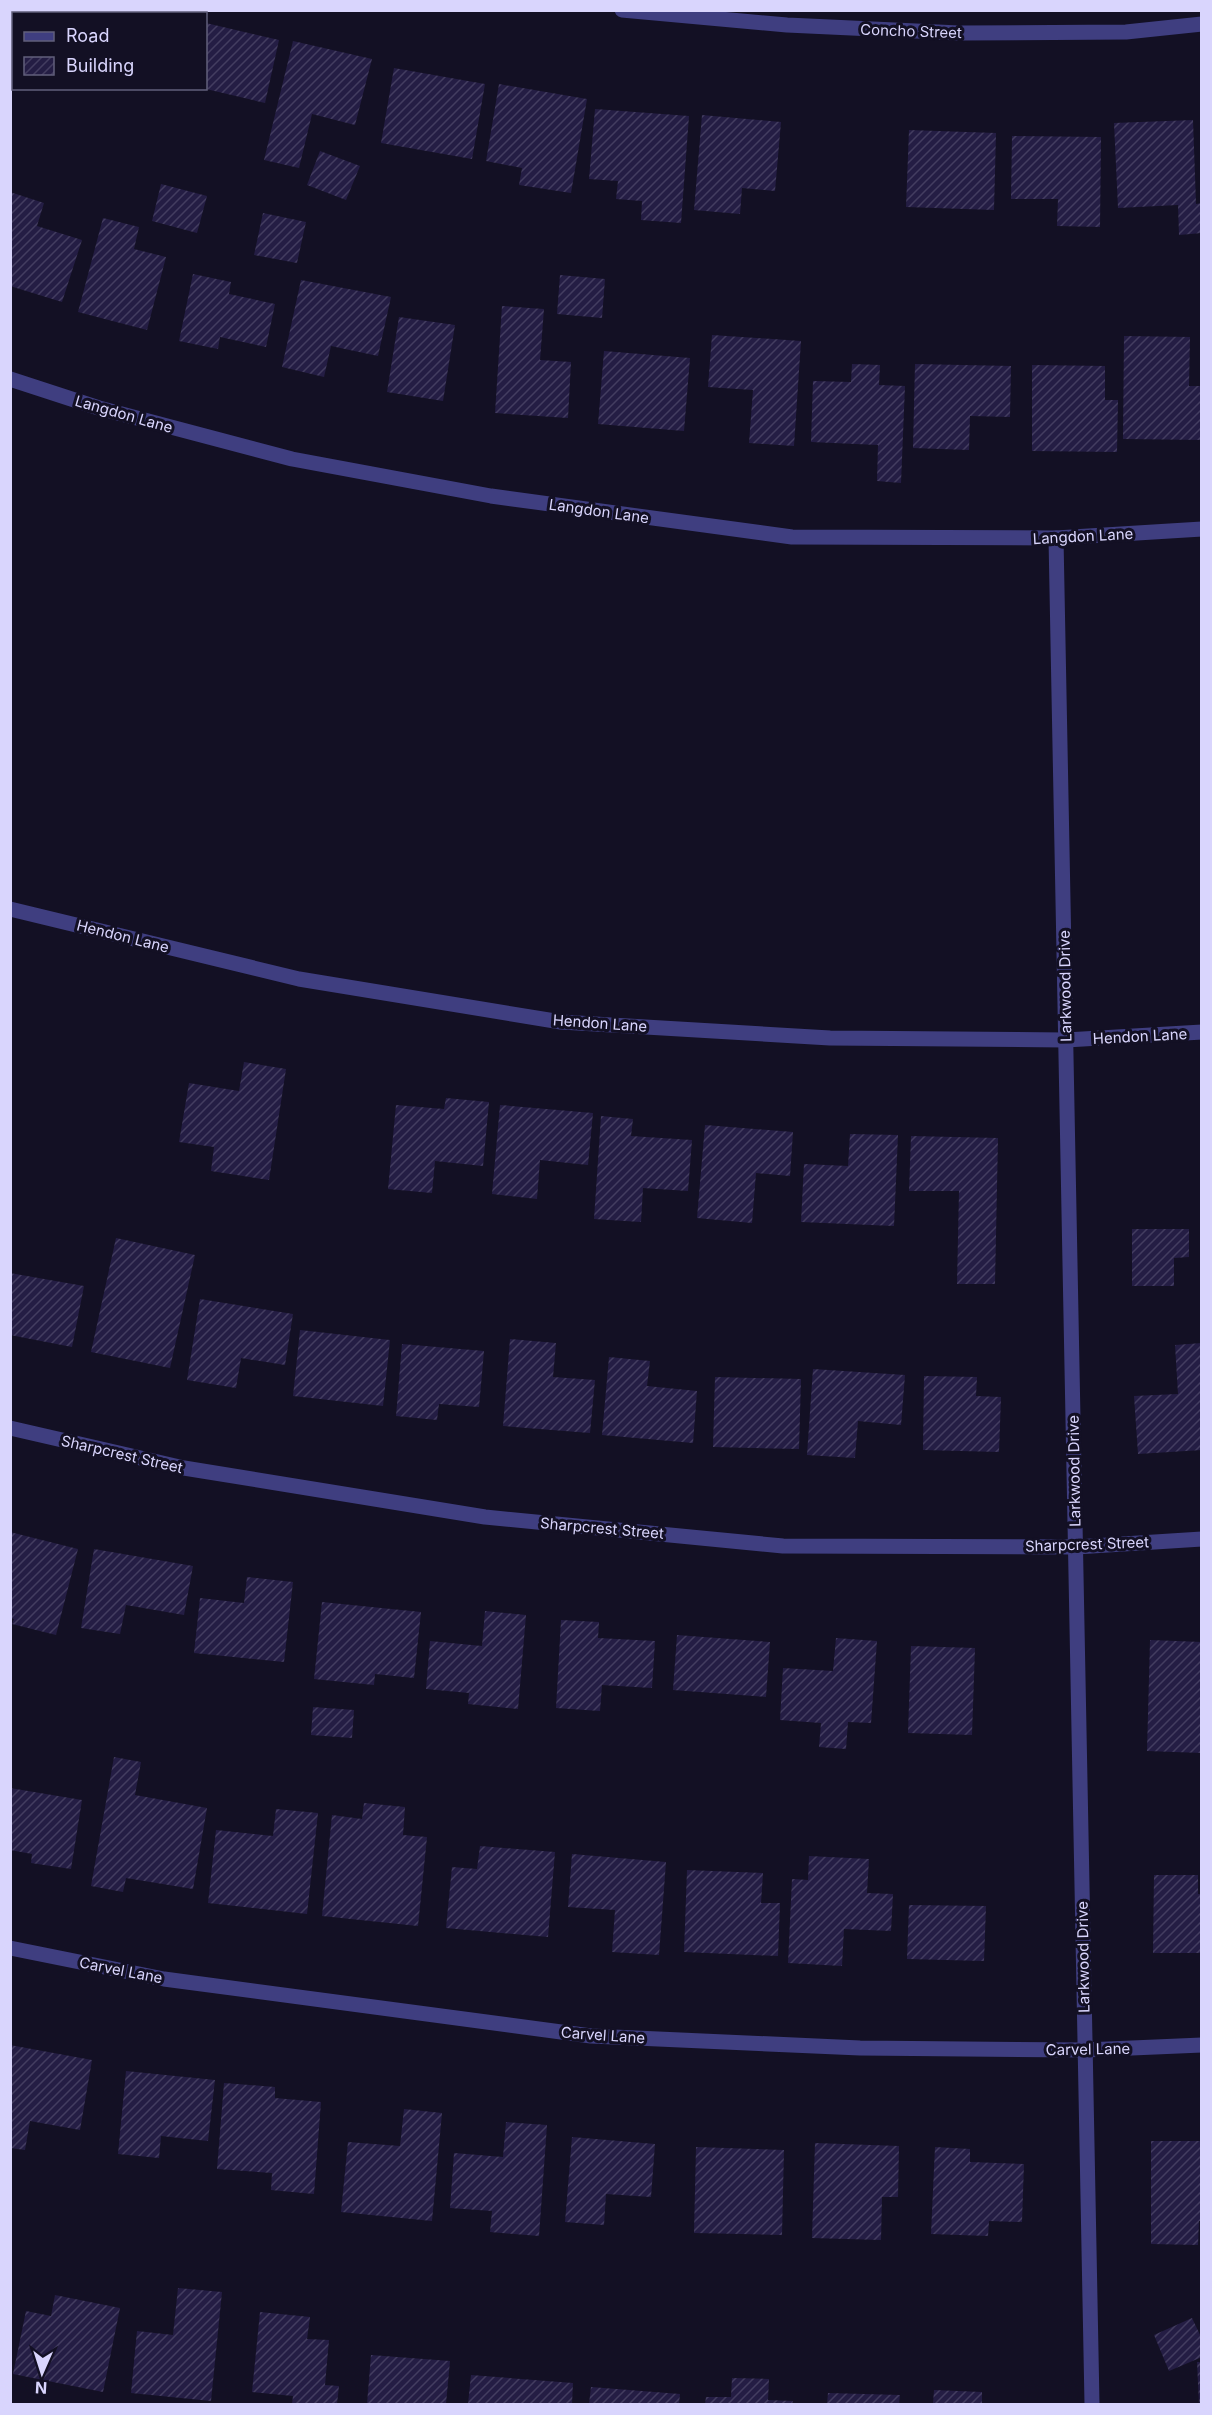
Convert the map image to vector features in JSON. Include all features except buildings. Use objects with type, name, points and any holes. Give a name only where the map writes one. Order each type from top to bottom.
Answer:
[{"type":"street","name":"Concho Street","points":[[622,10],[787,26],[959,33],[1126,32],[1202,24]]},
{"type":"street","name":"Langdon Lane","points":[[10,379],[99,408],[292,459],[491,496],[792,537],[1056,538],[1202,529]]},
{"type":"street","name":"Larkwood Drive","points":[[1056,538],[1092,2404]]},
{"type":"street","name":"Hendon Lane","points":[[10,909],[299,979],[561,1022],[830,1038],[1066,1040],[1202,1032]]},
{"type":"street","name":"Sharpcrest Street","points":[[10,1428],[184,1468],[484,1517],[783,1546],[1076,1547],[1202,1539]]},
{"type":"street","name":"Carvel Lane","points":[[10,1948],[164,1979],[591,2036],[860,2048],[1085,2050],[1202,2045]]}]
